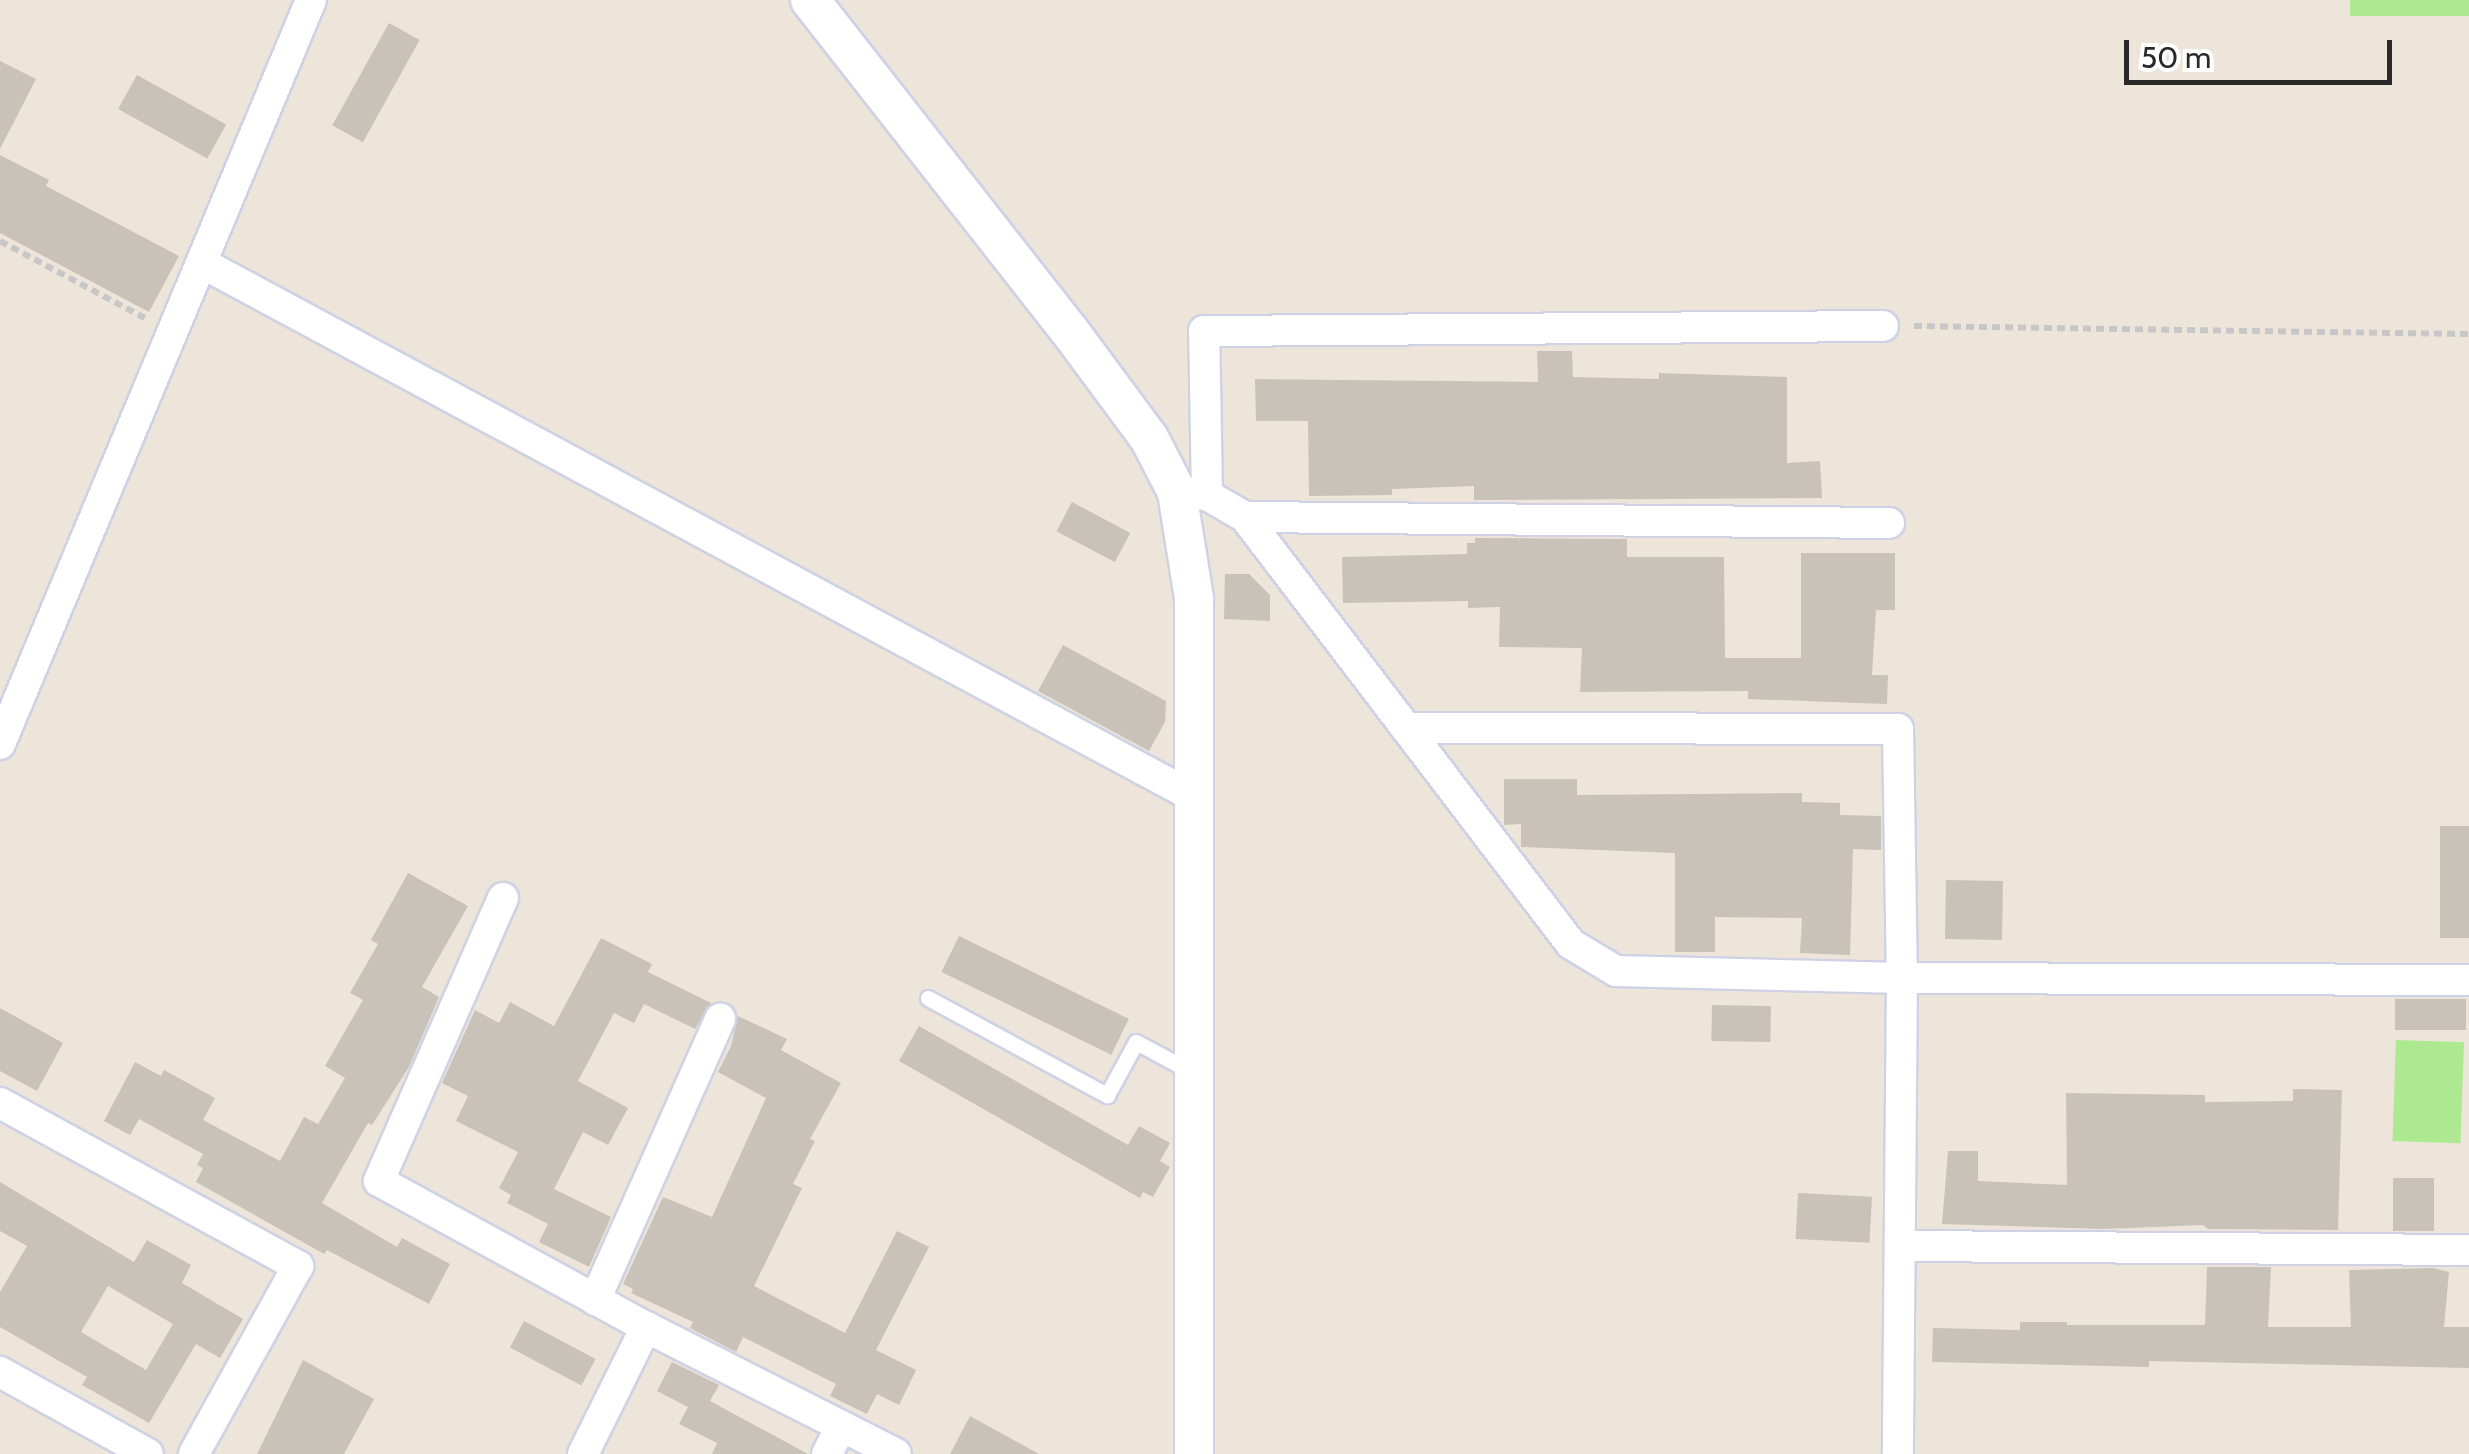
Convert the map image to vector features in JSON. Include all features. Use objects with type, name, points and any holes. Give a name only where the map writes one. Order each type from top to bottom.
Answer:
[{"type":"street","points":[[0,744],[311,0]]},
{"type":"street","points":[[810,0],[1192,493],[1245,518],[1889,522]]},
{"type":"street","points":[[202,263],[1194,797]]},
{"type":"street","points":[[1194,1454],[1192,493],[1204,331],[1883,326]]},
{"type":"street","points":[[1245,518],[1570,944],[1616,971],[1902,978],[2469,980]]},
{"type":"street","points":[[1406,728],[1898,728],[1902,978],[1898,1454]]},
{"type":"street","points":[[503,898],[379,1181],[646,1327],[896,1454]]},
{"type":"street","points":[[595,1300],[720,1019]]},
{"type":"street","points":[[0,1103],[298,1266],[194,1454]]},
{"type":"street","points":[[1900,1246],[2469,1250]]},
{"type":"street","points":[[583,1454],[646,1327]]},
{"type":"street","points":[[0,1372],[148,1454]]},
{"type":"street","points":[[827,1454],[840,1426]]},
{"type":"lane","points":[[928,998],[1107,1096],[1136,1042],[1194,1073]]},
{"type":"path","points":[[0,242],[172,332]]},
{"type":"path","points":[[1883,326],[2469,334]]},
{"type":"green space","points":[[2350,0],[2469,0],[2469,16],[2350,16]]},
{"type":"green space","points":[[2396,1040],[2464,1042],[2460,1143],[2392,1141]]},
{"type":"building","points":[[389,23],[420,40],[363,142],[332,125]]},
{"type":"building","points":[[0,61],[36,79],[0,149]]},
{"type":"building","points":[[137,75],[226,124],[207,159],[118,109]]},
{"type":"building","points":[[0,155],[49,180],[46,186],[179,256],[149,312],[0,233]]},
{"type":"building","points":[[1537,351],[1572,351],[1573,377],[1659,379],[1659,373],[1787,377],[1787,463],[1820,461],[1822,498],[1474,500],[1474,486],[1392,489],[1392,495],[1309,496],[1308,421],[1256,421],[1255,379],[1538,382]]},
{"type":"building","points":[[1072,502],[1130,533],[1115,562],[1057,531]]},
{"type":"building","points":[[1475,538],[1627,539],[1627,557],[1724,557],[1725,658],[1801,658],[1801,553],[1895,553],[1895,610],[1876,610],[1872,675],[1888,675],[1887,704],[1748,699],[1748,691],[1580,692],[1582,648],[1499,647],[1500,607],[1468,608],[1468,601],[1343,603],[1342,557],[1467,554],[1467,543],[1475,543]]},
{"type":"building","points":[[1225,574],[1249,574],[1270,595],[1270,621],[1224,619]]},
{"type":"building","points":[[1063,645],[1166,701],[1165,722],[1149,751],[1038,691]]},
{"type":"building","points":[[1504,779],[1577,779],[1577,795],[1802,793],[1802,802],[1840,803],[1840,815],[1881,816],[1881,850],[1853,849],[1850,955],[1800,953],[1802,918],[1715,917],[1715,952],[1675,952],[1675,853],[1521,847],[1521,824],[1504,825]]},
{"type":"building","points":[[2440,826],[2469,826],[2469,938],[2440,938]]},
{"type":"building","points":[[408,873],[468,906],[422,987],[439,997],[409,1067],[372,1125],[368,1123],[322,1203],[397,1247],[402,1238],[450,1264],[429,1304],[327,1250],[324,1254],[196,1182],[203,1168],[197,1165],[203,1154],[139,1119],[130,1135],[104,1121],[135,1062],[161,1076],[164,1070],[215,1098],[203,1120],[280,1161],[304,1117],[318,1124],[345,1078],[325,1066],[363,1000],[350,993],[378,944],[371,940]]},
{"type":"building","points":[[1946,880],[2003,881],[2002,940],[1945,939]]},
{"type":"building","points":[[959,936],[1129,1019],[1111,1055],[941,972]]},
{"type":"building","points":[[601,938],[652,964],[648,972],[711,1003],[695,1029],[644,1004],[634,1023],[614,1013],[578,1081],[628,1108],[608,1145],[583,1132],[554,1189],[611,1217],[589,1267],[539,1242],[548,1224],[507,1203],[511,1195],[499,1188],[518,1152],[456,1121],[468,1096],[442,1083],[475,1010],[499,1023],[510,1002],[554,1026]]},
{"type":"building","points":[[2395,999],[2466,999],[2466,1030],[2395,1030]]},
{"type":"building","points":[[1712,1005],[1771,1006],[1770,1042],[1711,1041]]},
{"type":"building","points":[[0,1008],[63,1043],[37,1091],[0,1071]]},
{"type":"building","points":[[738,1016],[787,1039],[781,1050],[841,1083],[810,1139],[815,1141],[793,1184],[802,1188],[754,1286],[845,1333],[897,1231],[929,1247],[876,1350],[916,1370],[899,1405],[877,1394],[867,1414],[830,1396],[836,1384],[743,1337],[736,1352],[690,1328],[693,1322],[631,1293],[633,1289],[623,1284],[663,1197],[712,1217],[766,1098],[718,1072],[731,1046]]},
{"type":"building","points":[[919,1026],[1128,1145],[1139,1126],[1170,1143],[1160,1161],[1170,1167],[1153,1197],[1143,1192],[1140,1198],[899,1061]]},
{"type":"building","points":[[2293,1089],[2342,1090],[2338,1230],[1942,1224],[1948,1151],[1978,1151],[1978,1181],[2067,1185],[2066,1093],[2205,1095],[2205,1102],[2293,1101]]},
{"type":"building","points":[[2393,1178],[2434,1178],[2434,1231],[2393,1231]]},
{"type":"building","points":[[0,1182],[134,1262],[147,1240],[191,1265],[182,1283],[243,1319],[220,1358],[196,1344],[149,1423],[82,1385],[87,1377],[0,1327],[0,1292],[27,1246],[0,1231]],"holes":[[[108,1286],[173,1324],[146,1370],[81,1332]]]},
{"type":"building","points":[[1798,1193],[1872,1197],[1869,1243],[1796,1239]]},
{"type":"building","points":[[2207,1267],[2271,1267],[2268,1327],[2351,1327],[2349,1270],[2433,1268],[2449,1272],[2444,1327],[2469,1327],[2469,1368],[2149,1361],[2149,1367],[1932,1362],[1933,1328],[2020,1330],[2020,1322],[2205,1325]]},
{"type":"building","points":[[524,1321],[596,1359],[581,1386],[510,1347]]},
{"type":"building","points":[[303,1360],[374,1399],[344,1454],[257,1454]]},
{"type":"building","points":[[672,1362],[719,1385],[710,1401],[808,1454],[712,1454],[717,1443],[679,1424],[688,1407],[657,1391]]},
{"type":"building","points":[[970,1416],[1039,1454],[950,1454]]}]
